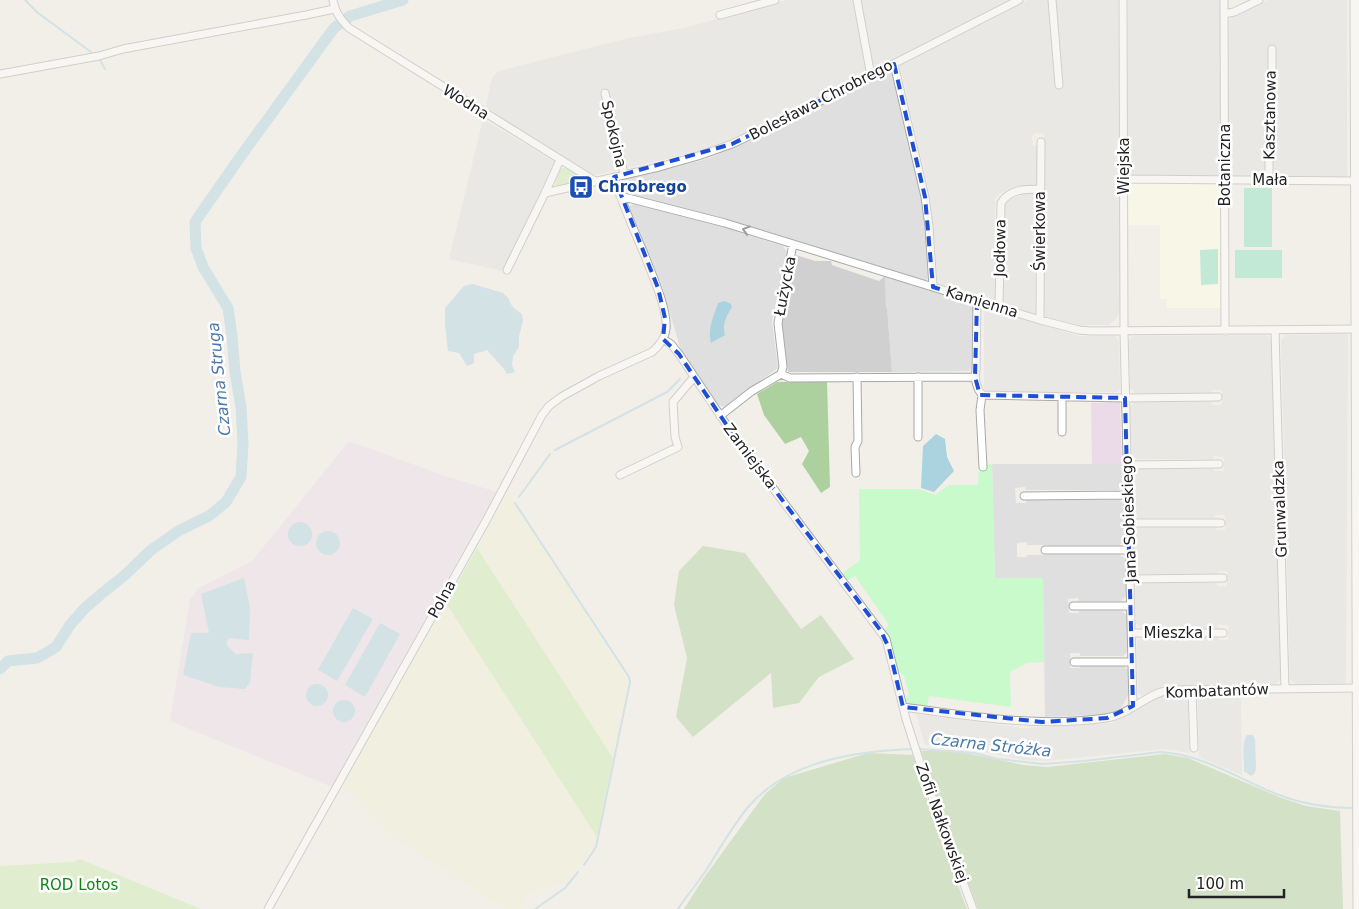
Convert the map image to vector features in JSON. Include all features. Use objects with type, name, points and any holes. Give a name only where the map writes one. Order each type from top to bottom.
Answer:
[{"type":"street","name":"Wodna","points":[[333,0],[334,8],[339,17],[349,28],[595,181]]},
{"type":"street","points":[[720,15],[775,0]]},
{"type":"street","points":[[857,0],[870,76]]},
{"type":"street","name":"Bolesława Chrobrego","points":[[614,177],[698,156],[756,134],[1019,0]]},
{"type":"street","points":[[1052,0],[1059,86]]},
{"type":"street","name":"Wiejska","points":[[1123,0],[1124,332]]},
{"type":"street","name":"Botaniczna","points":[[1224,0],[1225,331]]},
{"type":"street","points":[[1224,14],[1234,12],[1259,0]]},
{"type":"street","points":[[1355,0],[1357,143],[1358,909]]},
{"type":"street","points":[[0,74],[99,56],[123,49],[296,17],[334,8]]},
{"type":"street","name":"Kasztanowa","points":[[1269,180],[1269,114],[1272,91],[1272,49]]},
{"type":"street","points":[[894,64],[925,197],[933,287]]},
{"type":"street","name":"Spokojna","points":[[605,93],[624,174]]},
{"type":"street","name":"Świerkowa","points":[[1040,320],[1041,142]]},
{"type":"street","points":[[507,270],[560,160]]},
{"type":"street","points":[[545,193],[614,177],[658,288],[665,318],[666,332],[663,339]]},
{"type":"street","name":"Mała","points":[[1124,179],[1356,181]]},
{"type":"street","name":"Jodłowa","points":[[999,307],[1001,203],[1004,198],[1013,192],[1040,189]]},
{"type":"street","name":"Kamienna","points":[[620,196],[725,223],[977,301],[1079,330],[1124,332],[1357,329]]},
{"type":"street","name":"Łużycka","points":[[780,374],[783,367],[778,323],[793,244]]},
{"type":"street","points":[[977,301],[975,377],[979,392],[982,395],[980,410],[983,467]]},
{"type":"street","name":"Grunwaldzka","points":[[1275,331],[1285,688]]},
{"type":"street","name":"Jana Sobieskiego","points":[[1124,332],[1134,706]]},
{"type":"street","name":"Zamiejska","points":[[663,339],[671,344],[679,354],[720,416],[881,631],[889,648],[903,707]]},
{"type":"street","name":"Polna","points":[[268,909],[487,519],[542,415],[549,406],[561,397],[599,376],[652,352],[663,339]]},
{"type":"street","points":[[720,416],[752,391],[780,374],[790,378],[975,377]]},
{"type":"street","points":[[918,376],[918,437]]},
{"type":"street","points":[[620,475],[678,448],[675,437],[674,402],[694,377]]},
{"type":"street","points":[[856,474],[855,447],[858,441],[857,377]]},
{"type":"street","points":[[982,395],[1125,398],[1218,397]]},
{"type":"street","points":[[1062,397],[1062,432]]},
{"type":"street","points":[[1127,465],[1219,464]]},
{"type":"street","points":[[1024,496],[1128,495]]},
{"type":"street","points":[[1129,523],[1221,523]]},
{"type":"street","points":[[1045,550],[1130,550]]},
{"type":"street","points":[[1130,579],[1222,578]]},
{"type":"street","points":[[1073,606],[1131,606]]},
{"type":"street","name":"Mieszka I","points":[[1132,633],[1223,633]]},
{"type":"street","points":[[1074,662],[1132,662]]},
{"type":"street","name":"Kombatantów","points":[[903,707],[1006,720],[1042,722],[1107,718],[1117,715],[1162,692],[1358,688]]},
{"type":"street","points":[[1192,690],[1194,748]]},
{"type":"street","name":"Zofii Nałkowskiej","points":[[903,707],[973,909]]},
{"type":"highlighted area","points":[[894,64],[925,197],[933,287],[977,301],[975,377],[980,395],[1125,398],[1133,706],[1107,718],[1042,722],[903,707],[889,648],[881,631],[734,436],[679,354],[663,339],[665,318],[658,288],[614,177],[732,144]]},
{"type":"shaded area","points":[[787,0],[853,0],[867,72],[727,142],[693,153],[594,175],[486,107],[493,76],[499,71],[625,39],[688,27]]},
{"type":"shaded area","points":[[860,0],[1009,0],[873,69]]},
{"type":"shaded area","points":[[1028,0],[1118,0],[1120,308],[1115,320],[1109,325],[1079,325],[1044,316],[1044,133],[1035,133],[1032,136],[1033,145],[1037,146],[1037,184],[1035,186],[1010,188],[999,194],[995,199],[996,302],[937,284],[929,192],[900,66]]},
{"type":"shaded area","points":[[1128,0],[1220,0],[1220,178],[1128,178]]},
{"type":"shaded area","points":[[1268,0],[1347,0],[1347,178],[1229,176],[1229,21],[1232,17]]},
{"type":"shaded area","points":[[887,72],[892,74],[920,194],[925,222],[928,278],[926,281],[787,238],[625,194],[622,180],[704,160],[759,137]]},
{"type":"shaded area","points":[[483,119],[555,162],[502,271],[449,259]]},
{"type":"shaded area","points":[[1128,181],[1220,181],[1221,308],[1167,308],[1167,299],[1160,299],[1160,225],[1128,225]]},
{"type":"shaded area","points":[[1027,193],[1036,194],[1035,314],[1003,304],[1003,205],[1005,201]]},
{"type":"shaded area","points":[[635,204],[735,229],[741,233],[783,246],[787,252],[772,322],[778,368],[725,407],[718,405],[681,350],[661,283],[629,206]]},
{"type":"shaded area","points":[[796,255],[815,261],[831,261],[832,265],[879,281],[885,276],[892,372],[788,372],[782,324]]},
{"type":"shaded area","points":[[885,276],[973,304],[971,368],[969,371],[892,372]]},
{"type":"shaded area","points":[[984,306],[1079,336],[1115,336],[1119,341],[1120,389],[1118,392],[987,392],[984,389]]},
{"type":"shaded area","points":[[1348,334],[1346,683],[1295,684],[1290,679],[1281,340],[1286,335]]},
{"type":"shaded area","points":[[1267,335],[1272,340],[1281,679],[1276,684],[1162,686],[1142,696],[1138,694],[1137,642],[1141,637],[1218,637],[1219,640],[1228,640],[1228,625],[1218,625],[1218,628],[1141,628],[1136,623],[1135,588],[1140,583],[1217,583],[1217,586],[1227,586],[1227,571],[1217,571],[1217,574],[1140,574],[1135,569],[1134,532],[1138,527],[1215,527],[1216,530],[1225,530],[1225,515],[1215,515],[1215,518],[1138,518],[1133,513],[1132,473],[1137,468],[1214,469],[1214,471],[1224,471],[1224,457],[1214,456],[1213,459],[1136,459],[1132,454],[1130,407],[1135,402],[1212,402],[1212,405],[1222,405],[1222,390],[1212,390],[1212,393],[1135,393],[1130,388],[1129,340],[1133,336]]},
{"type":"shaded area","points":[[1120,402],[1122,464],[1092,464],[1091,403]]},
{"type":"shaded area","points":[[349,441],[445,476],[497,492],[332,787],[170,721],[190,599],[199,588],[253,560]]},
{"type":"shaded area","points":[[992,464],[1122,464],[1123,486],[1118,490],[1026,490],[1025,487],[1015,488],[1016,503],[1026,503],[1026,500],[1119,500],[1124,504],[1124,540],[1120,545],[1027,545],[1027,542],[1017,543],[1017,557],[1027,557],[1027,555],[1120,555],[1125,559],[1126,596],[1121,601],[1079,601],[1078,598],[1068,599],[1069,613],[1079,613],[1079,611],[1122,611],[1127,615],[1128,651],[1123,656],[1080,656],[1080,653],[1070,653],[1070,668],[1080,668],[1081,665],[1123,665],[1128,670],[1129,694],[1121,708],[1110,714],[1045,717],[1043,578],[995,578]]},
{"type":"shaded area","points":[[508,493],[628,679],[613,758],[477,548]]},
{"type":"shaded area","points":[[446,603],[597,837],[595,847],[565,883],[551,885],[524,897],[518,909],[505,909],[387,832],[379,821],[343,784]]},
{"type":"shaded area","points":[[1203,694],[1241,694],[1242,775],[1199,757],[1198,699]]},
{"type":"shaded area","points":[[1164,695],[1183,695],[1188,699],[1189,753],[1165,749],[1046,761],[1024,760],[952,745],[925,745],[916,714],[1024,728],[1112,723]]},
{"type":"green space","points":[[568,168],[579,175],[577,181],[558,186],[555,184],[554,180],[559,170]]},
{"type":"green space","points":[[1244,188],[1272,188],[1272,247],[1244,247]]},
{"type":"green space","points":[[1218,249],[1218,284],[1201,285],[1200,250]]},
{"type":"green space","points":[[1235,250],[1282,250],[1282,278],[1235,278]]},
{"type":"green space","points":[[827,381],[830,487],[821,493],[802,464],[809,451],[801,437],[785,444],[764,415],[757,394],[777,382]]},
{"type":"green space","points":[[992,464],[995,578],[1043,578],[1044,662],[1027,663],[1010,672],[1011,707],[929,696],[927,707],[908,705],[906,699],[909,695],[904,676],[897,670],[891,644],[884,630],[889,625],[855,576],[847,581],[842,574],[860,560],[859,489],[919,489],[935,495],[949,485],[978,485],[979,465]]},
{"type":"green space","points":[[703,546],[745,553],[801,629],[821,615],[854,659],[819,677],[799,703],[773,708],[771,673],[693,737],[676,717],[687,658],[674,605],[679,571]]},
{"type":"green space","points":[[477,548],[613,758],[597,837],[446,603]]},
{"type":"green space","points":[[950,750],[1024,765],[1047,767],[1165,754],[1188,758],[1279,797],[1306,806],[1340,811],[1343,909],[978,909],[946,825],[921,751]]},
{"type":"green space","points":[[868,753],[913,755],[938,833],[967,909],[684,909],[703,879],[765,794],[784,778]]},
{"type":"green space","name":"ROD Lotos","points":[[80,859],[201,909],[0,909],[0,866],[73,862]]},
{"type":"water","points":[[473,284],[503,293],[514,308],[522,314],[523,321],[519,336],[519,347],[513,356],[512,365],[515,372],[507,374],[487,350],[474,354],[474,363],[467,366],[459,353],[448,351],[445,308],[464,286]]},
{"type":"water","points":[[725,301],[731,304],[732,307],[725,321],[725,335],[711,343],[710,328],[718,303]]},
{"type":"water","points":[[936,434],[945,439],[947,457],[954,471],[934,492],[921,488],[923,446]]},
{"type":"water","points":[[300,522],[308,526],[312,534],[308,542],[300,546],[292,542],[288,534],[292,526]]},
{"type":"water","points":[[328,531],[336,535],[340,543],[336,551],[328,555],[320,551],[316,543],[320,535]]},
{"type":"water","points":[[244,578],[250,608],[249,640],[229,638],[226,644],[235,654],[253,653],[250,682],[245,689],[219,687],[183,675],[191,633],[209,633],[201,594]]},
{"type":"water","points":[[353,608],[373,619],[337,681],[318,670]]},
{"type":"water","points":[[380,623],[400,634],[365,697],[345,685]]},
{"type":"water","points":[[317,684],[327,691],[328,695],[321,705],[317,706],[307,699],[306,695],[313,685]]},
{"type":"water","points":[[344,700],[354,707],[355,711],[348,721],[344,722],[334,715],[333,711],[340,701]]},
{"type":"water","points":[[1247,735],[1253,735],[1255,739],[1256,767],[1255,773],[1251,776],[1244,771],[1243,747]]},
{"type":"waterway","points":[[25,0],[38,13],[91,52]]},
{"type":"waterway","name":"Czarna Struga","points":[[0,669],[8,661],[37,658],[56,647],[70,625],[85,608],[125,575],[151,550],[180,530],[209,516],[226,502],[241,477],[243,444],[241,407],[228,308],[203,267],[196,248],[195,222],[334,28],[350,16],[403,0]]},
{"type":"waterway","points":[[100,60],[105,69]]},
{"type":"waterway","points":[[555,450],[667,392],[680,379]]},
{"type":"waterway","points":[[519,497],[550,454]]},
{"type":"waterway","points":[[515,503],[629,677],[630,682],[596,847],[584,865]]},
{"type":"waterway","name":"Czarna Stróżka","points":[[678,909],[704,874],[738,821],[749,806],[765,790],[804,768],[825,761],[870,752],[914,749]]},
{"type":"waterway","name":"Czarna Stróżka","points":[[918,749],[974,753],[998,759],[1043,764],[1160,752],[1176,754],[1191,757],[1264,789],[1297,801],[1316,805],[1354,808]]},
{"type":"waterway","points":[[535,909],[565,888],[578,872]]},
{"type":"place","name":"Chrobrego","points":[[581,187]]}]
